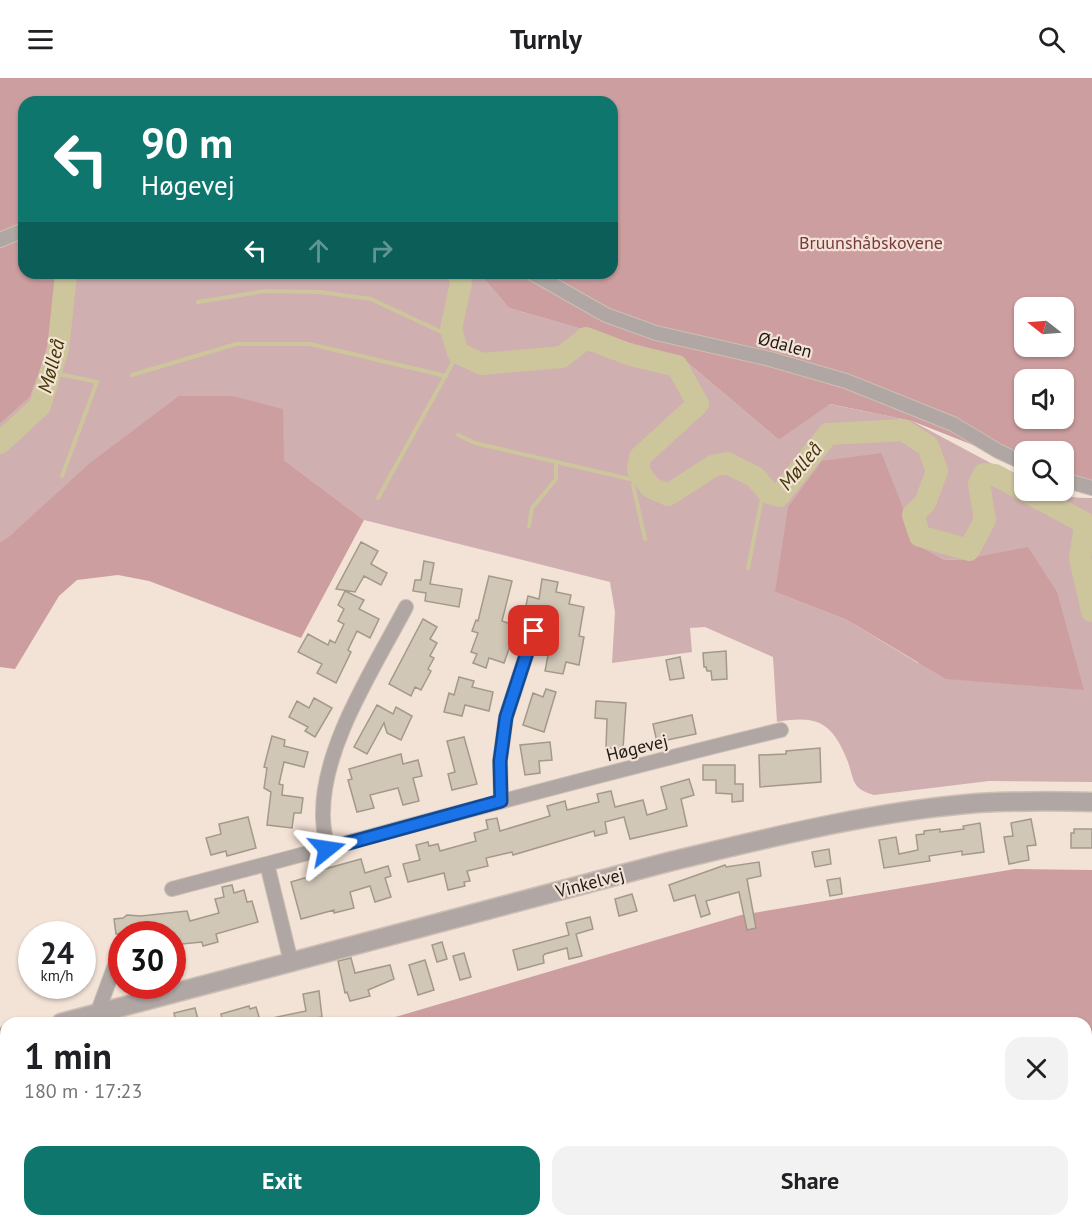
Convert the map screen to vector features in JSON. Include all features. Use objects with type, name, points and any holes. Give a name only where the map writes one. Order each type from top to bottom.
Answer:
[{"type":"street","points":[[0,240],[18,233]]},
{"type":"street","name":"Ødalen","points":[[543,279],[606,315],[656,333],[770,359],[846,381],[952,424],[1014,458]]},
{"type":"street","points":[[1074,483],[1092,488]]},
{"type":"street","points":[[327,849],[323,818],[325,792],[337,741],[406,608]]},
{"type":"street","points":[[501,801],[500,761],[504,728],[534,631]]},
{"type":"street","name":"Høgevej","points":[[172,889],[501,801],[782,730]]},
{"type":"street","name":"Vinkelvej","points":[[85,1017],[672,861],[883,815],[976,803],[1092,802]]},
{"type":"street","points":[[267,864],[291,962]]},
{"type":"street","points":[[97,1014],[108,984]]},
{"type":"shaded area","points":[[63,279],[484,279],[509,308],[682,358],[779,440],[829,404],[912,421],[1014,476],[1014,501],[1074,501],[1074,497],[1092,498],[1092,782],[989,781],[874,795],[867,793],[855,783],[836,738],[822,724],[803,720],[777,722],[773,657],[705,627],[690,628],[692,652],[612,663],[615,612],[610,582],[364,520],[284,460],[12,534],[0,542],[0,424],[30,397],[49,348],[56,296]],"holes":[[[882,453],[916,545],[945,560],[966,559],[918,663],[847,620],[775,592]]]},
{"type":"green space","name":"Bruunshåbskovene","points":[[0,78],[1092,78],[1092,491],[1074,484],[1074,441],[1014,441],[1014,461],[912,421],[830,404],[779,440],[682,358],[509,308],[484,279],[618,279],[618,96],[18,96],[18,279],[63,279],[56,296],[49,347],[30,397],[0,424]]},
{"type":"green space","points":[[179,396],[232,396],[283,409],[284,460],[364,520],[301,638],[149,581],[118,575],[77,580],[59,596],[15,669],[0,667],[0,542],[12,534],[90,463]]},
{"type":"green space","points":[[882,453],[917,545],[945,560],[966,559],[1028,547],[1057,592],[1084,690],[946,679],[847,620],[775,592],[788,507],[822,461]]},
{"type":"green space","points":[[1015,869],[1092,870],[1092,1017],[395,1017],[741,915]]},
{"type":"building","points":[[361,542],[378,551],[371,564],[387,573],[381,585],[364,576],[355,592],[336,589]]},
{"type":"building","points":[[424,561],[434,563],[430,584],[462,589],[459,607],[425,601],[426,593],[413,591],[415,580],[421,580]]},
{"type":"building","points":[[489,576],[512,581],[502,621],[517,626],[504,663],[489,658],[486,668],[473,663],[477,654],[471,652],[478,633],[472,631],[476,620],[478,621]]},
{"type":"building","points":[[542,579],[558,582],[556,592],[571,595],[569,604],[584,607],[579,636],[584,637],[579,665],[566,662],[563,674],[545,671],[554,625],[544,623],[545,618],[524,614],[528,596],[539,599]]},
{"type":"building","points":[[345,591],[364,600],[359,609],[379,619],[370,638],[357,631],[348,650],[351,652],[336,683],[317,673],[322,664],[298,652],[308,634],[328,645],[330,640],[335,643],[344,624],[338,621],[344,609],[338,605]]},
{"type":"building","points":[[423,619],[437,627],[430,639],[437,643],[430,656],[434,658],[428,669],[431,671],[421,690],[415,687],[411,696],[389,684]]},
{"type":"building","points":[[726,651],[727,679],[712,680],[711,671],[707,671],[704,667],[703,653]]},
{"type":"building","points":[[680,657],[684,678],[670,680],[666,660]]},
{"type":"building","points":[[459,677],[474,681],[472,687],[493,692],[489,711],[465,705],[462,716],[444,712],[449,693],[454,695]]},
{"type":"building","points":[[546,689],[556,692],[544,732],[523,725],[533,693],[543,697]]},
{"type":"building","points":[[314,698],[332,708],[315,737],[305,731],[308,727],[289,717],[297,701],[309,708]]},
{"type":"building","points":[[596,701],[626,703],[623,749],[606,748],[607,719],[595,718]]},
{"type":"building","points":[[377,705],[393,714],[396,707],[412,716],[401,740],[387,733],[384,723],[367,754],[354,747]]},
{"type":"building","points":[[692,715],[696,734],[657,742],[653,724]]},
{"type":"building","points":[[272,736],[285,740],[284,746],[308,752],[304,767],[284,762],[279,784],[283,785],[282,795],[303,798],[301,813],[294,813],[292,828],[267,825],[271,792],[264,788],[267,768],[264,767]]},
{"type":"building","points":[[464,737],[477,784],[452,790],[448,774],[455,772],[447,741]]},
{"type":"building","points":[[550,742],[552,760],[539,761],[540,773],[525,775],[520,745]]},
{"type":"building","points":[[820,748],[821,782],[760,787],[759,755],[786,754],[786,751]]},
{"type":"building","points":[[401,754],[403,764],[418,760],[422,776],[413,778],[419,801],[403,805],[398,788],[370,795],[374,808],[357,812],[348,780],[352,779],[349,769]]},
{"type":"building","points":[[703,765],[735,765],[735,784],[743,784],[743,801],[732,802],[732,794],[716,793],[716,780],[703,780]]},
{"type":"building","points":[[689,779],[694,795],[681,799],[687,826],[630,839],[624,817],[605,822],[607,833],[595,836],[594,831],[513,855],[512,852],[486,858],[488,866],[467,871],[470,881],[464,882],[465,886],[448,890],[444,873],[408,882],[403,864],[420,860],[416,845],[428,842],[429,846],[438,844],[440,851],[476,841],[474,833],[488,829],[486,820],[497,818],[500,831],[550,816],[547,806],[565,801],[567,810],[599,802],[597,794],[611,791],[615,807],[643,800],[647,815],[667,809],[661,787]]},
{"type":"building","points":[[248,817],[256,848],[227,856],[226,851],[211,855],[206,838],[221,834],[219,824]]},
{"type":"building","points":[[1031,819],[1036,845],[1027,846],[1029,860],[1009,864],[1004,837],[1013,836],[1011,823]]},
{"type":"building","points":[[980,823],[984,852],[962,855],[962,851],[929,856],[930,861],[884,868],[879,840],[896,837],[899,854],[918,850],[916,835],[924,834],[924,831],[964,829],[963,826]]},
{"type":"building","points":[[1074,829],[1092,829],[1092,848],[1071,848],[1071,833],[1074,833]]},
{"type":"building","points":[[829,849],[831,864],[815,867],[812,852]]},
{"type":"building","points":[[361,859],[365,873],[388,866],[391,876],[385,878],[391,897],[375,902],[370,886],[350,892],[354,908],[334,913],[334,910],[301,919],[291,882],[311,876],[310,873]]},
{"type":"building","points":[[759,862],[761,876],[747,879],[756,928],[747,930],[739,892],[706,901],[710,914],[701,917],[695,895],[674,901],[669,885],[725,865],[726,867]]},
{"type":"building","points":[[840,878],[842,894],[830,896],[827,880]]},
{"type":"building","points":[[232,885],[234,893],[244,890],[247,902],[252,901],[258,922],[216,934],[218,942],[203,946],[202,942],[186,944],[186,921],[114,921],[114,919],[127,915],[141,916],[187,911],[190,921],[219,913],[215,899],[224,897],[222,887]]},
{"type":"building","points":[[632,894],[637,911],[619,916],[615,899]]},
{"type":"building","points":[[590,917],[593,929],[576,934],[582,956],[569,959],[567,948],[545,954],[544,963],[518,970],[513,950],[569,935],[566,923]]},
{"type":"building","points":[[442,942],[447,959],[437,962],[432,945]]},
{"type":"building","points":[[464,953],[471,977],[460,980],[453,956]]},
{"type":"building","points":[[351,958],[355,973],[390,965],[394,979],[368,990],[370,996],[350,1001],[347,992],[345,993],[338,961]]},
{"type":"building","points":[[425,960],[434,990],[418,995],[409,965]]},
{"type":"building","points":[[319,991],[322,1017],[277,1017],[306,1011],[303,994]]},
{"type":"building","points":[[249,1006],[250,1009],[256,1007],[259,1017],[222,1017],[221,1014]]},
{"type":"building","points":[[195,1008],[197,1017],[175,1017],[174,1013]]},
{"type":"waterway","name":"Mølleå","points":[[0,443],[40,406],[58,349],[66,279]]},
{"type":"waterway","name":"Mølleå","points":[[460,279],[451,329],[458,353],[482,364],[562,357],[586,338],[631,355],[677,366],[698,404],[640,457],[638,470],[650,487],[668,495],[713,466],[727,463],[755,477],[769,493],[779,496],[828,434],[903,430],[928,446],[937,471],[925,503],[913,515],[920,536],[969,550],[985,520],[979,484],[984,474],[995,475],[1083,522],[1080,558],[1092,611]]},
{"type":"waterway","points":[[198,302],[265,291],[320,292],[371,299],[454,338]]},
{"type":"waterway","points":[[132,375],[236,344],[310,344],[446,376]]},
{"type":"waterway","points":[[378,498],[458,353]]},
{"type":"waterway","points":[[50,372],[97,382],[62,476]]},
{"type":"waterway","points":[[458,435],[475,443],[634,480]]},
{"type":"waterway","points":[[529,526],[532,508],[556,479],[556,463]]},
{"type":"waterway","points":[[638,470],[633,485],[645,539]]},
{"type":"waterway","points":[[748,568],[764,488]]},
{"type":"route","points":[[327,849],[501,801],[501,740],[506,717],[534,631]]}]
